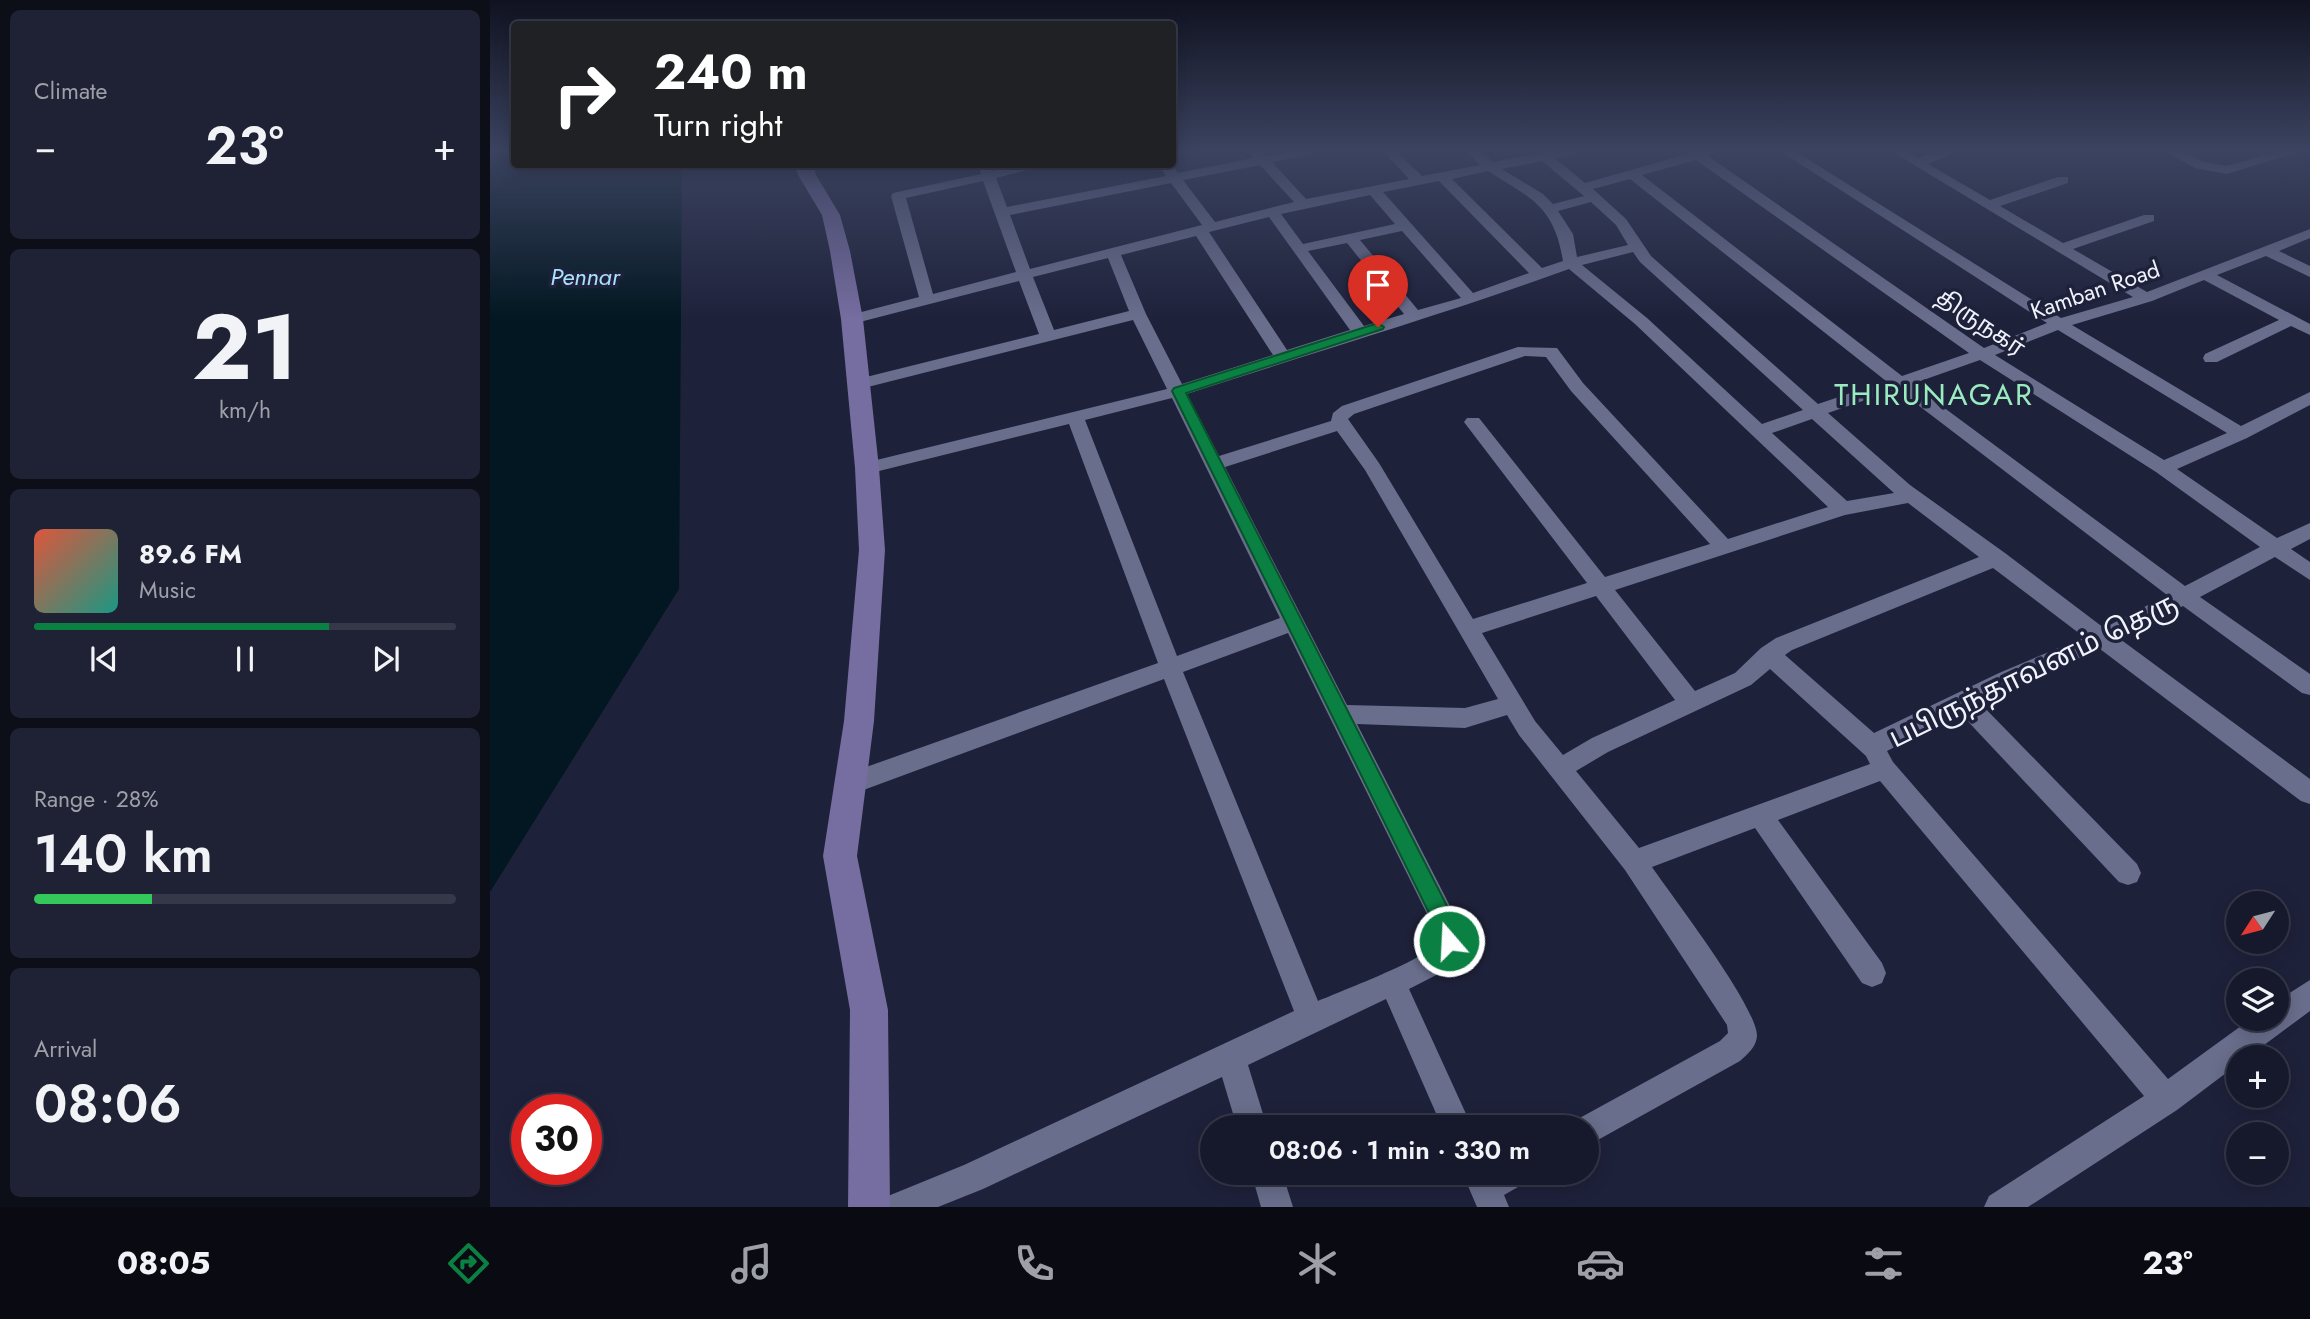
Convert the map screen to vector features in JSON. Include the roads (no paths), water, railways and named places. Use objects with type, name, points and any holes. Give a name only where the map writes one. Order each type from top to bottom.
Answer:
[{"type":"main road","points":[[826,207],[831,215],[852,319],[860,384],[872,550],[859,721],[841,856],[869,1010],[869,1207]]},
{"type":"street","points":[[901,207],[926,299]]},
{"type":"street","points":[[998,207],[1048,337]]},
{"type":"street","points":[[1000,213],[1028,207]]},
{"type":"street","points":[[1193,207],[1283,357]]},
{"type":"street","points":[[852,319],[1290,207]]},
{"type":"street","points":[[1388,207],[1471,300]]},
{"type":"street","points":[[1473,207],[1539,274]]},
{"type":"street","points":[[1553,207],[1549,209],[1566,234],[1571,263],[1632,314],[1843,509]]},
{"type":"street","points":[[1605,207],[1621,222],[1645,259],[1911,496],[1998,558],[2310,793]]},
{"type":"street","points":[[1673,207],[1898,383],[2184,598],[2310,686]]},
{"type":"street","name":"திருநகர்","points":[[1780,207],[1982,354],[2162,468],[2310,572]]},
{"type":"street","points":[[1875,207],[2059,324],[2241,434]]},
{"type":"street","points":[[1992,207],[2146,298]]},
{"type":"street","points":[[1272,212],[1360,332]]},
{"type":"street","points":[[2062,248],[2149,218]]},
{"type":"street","points":[[1299,249],[1405,226]]},
{"type":"street","name":"Kamban Road","points":[[1759,431],[1982,354],[2059,324],[2146,298],[2310,233]]},
{"type":"street","points":[[1350,238],[1415,317]]},
{"type":"street","points":[[867,468],[1179,391],[1360,332],[1471,300],[1571,263],[1637,247]]},
{"type":"street","points":[[2266,250],[2310,272]]},
{"type":"street","points":[[899,1207],[972,1178],[1392,982],[1443,957],[1449,941],[1442,917],[1138,314],[1112,251]]},
{"type":"street","points":[[2205,275],[2310,330]]},
{"type":"street","points":[[860,384],[1138,314]]},
{"type":"street","points":[[2211,358],[2292,320]]},
{"type":"street","points":[[1599,1124],[1730,1051],[1743,1038],[1740,1020],[1634,862],[1527,728],[1372,467],[1341,424],[1339,417],[1348,410],[1524,351],[1550,352],[1577,387],[1722,545]]},
{"type":"street","points":[[2162,468],[2241,434],[2310,398]]},
{"type":"street","points":[[1075,416],[1170,666],[1311,1018]]},
{"type":"street","points":[[1473,422],[1691,703]]},
{"type":"street","points":[[1214,464],[1341,424]]},
{"type":"street","points":[[1469,629],[1602,588],[1722,545],[1843,509],[1911,496]]},
{"type":"street","name":"பபிருந்தாவனம் தெரு","points":[[1634,862],[1760,815],[1879,759],[1881,741],[2103,638],[2310,530]]},
{"type":"street","points":[[1559,769],[1600,745],[1743,679],[1769,654],[1784,644],[1998,558]]},
{"type":"street","points":[[850,784],[1294,622]]},
{"type":"street","points":[[1769,654],[1879,759],[2166,1099]]},
{"type":"street","points":[[1964,701],[2128,873]]},
{"type":"street","points":[[1340,715],[1465,718],[1513,704]]},
{"type":"street","points":[[1760,815],[1872,973]]},
{"type":"street","points":[[1392,982],[1452,1115]]},
{"type":"street","points":[[2289,1009],[2310,994]]},
{"type":"street","points":[[2000,1207],[2166,1099],[2259,1031]]},
{"type":"street","points":[[1231,1058],[1248,1115]]},
{"type":"street","points":[[1270,1185],[1277,1207]]},
{"type":"water","name":"Pennar","points":[[490,207],[682,207],[679,589],[490,892]]},
{"type":"district","name":"THIRUNAGAR","points":[[1934,394]]}]
